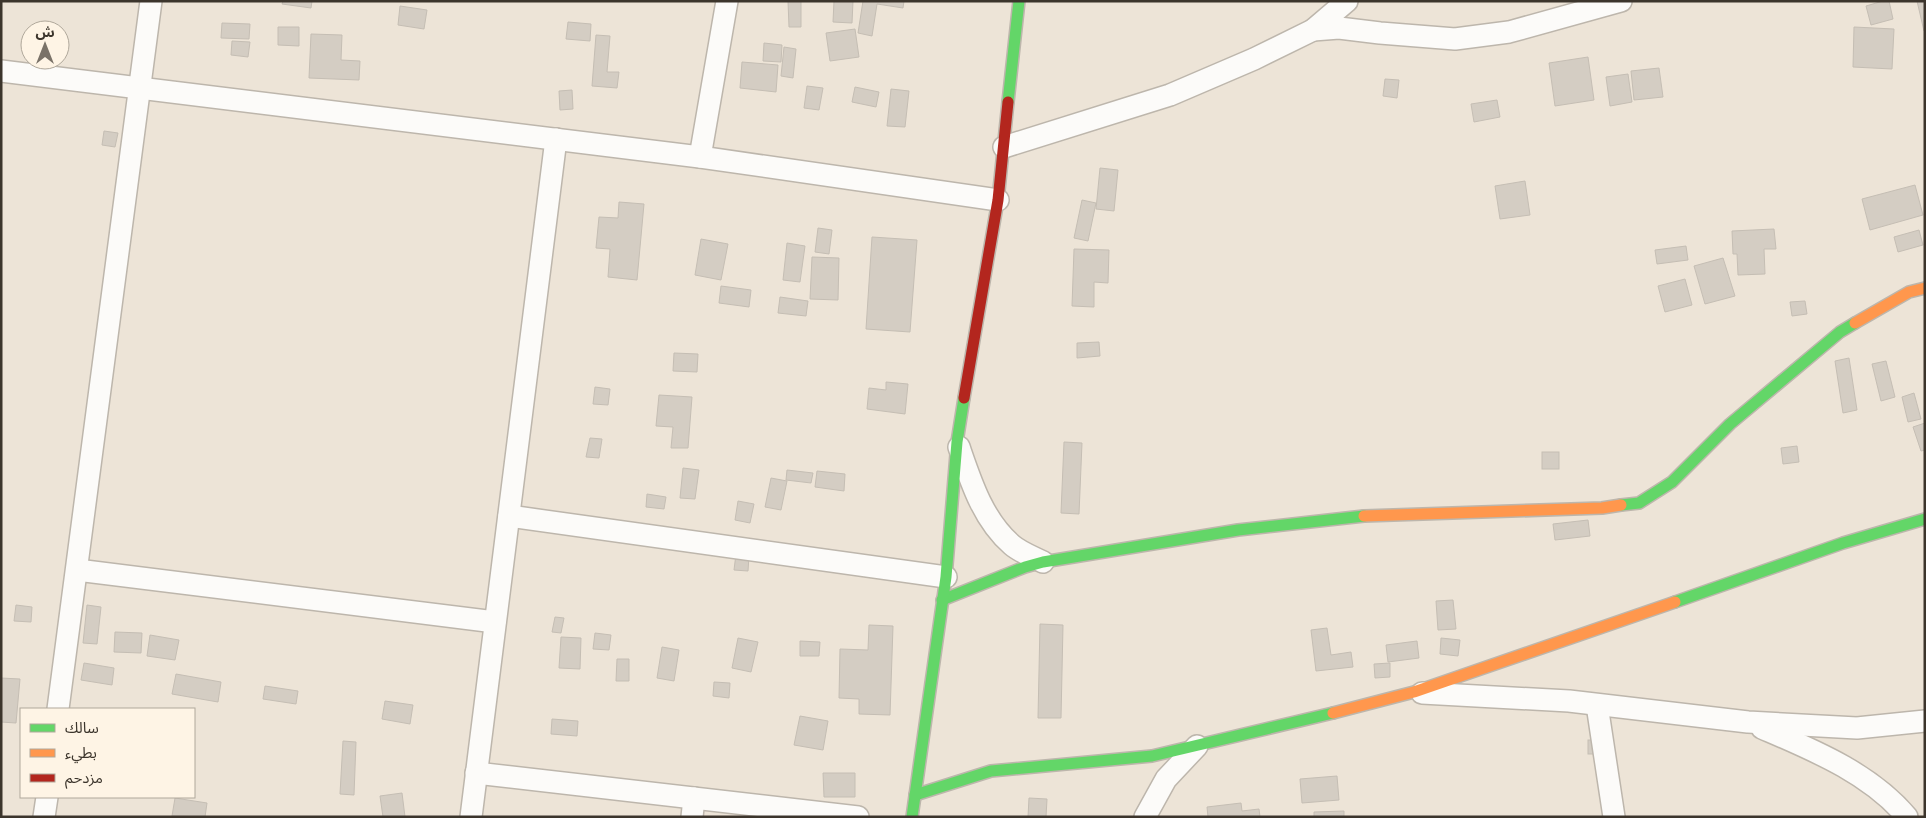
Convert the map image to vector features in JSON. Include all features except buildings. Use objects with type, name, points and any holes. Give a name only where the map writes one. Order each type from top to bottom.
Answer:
[{"type":"street","points":[[58,708],[151,1]]},
{"type":"street","points":[[912,817],[946,577],[957,442],[998,200],[1019,1]]},
{"type":"street","points":[[1004,146],[1170,95],[1254,59],[1313,30],[1347,1]]},
{"type":"street","points":[[1313,30],[1339,28],[1455,39],[1509,32],[1621,1]]},
{"type":"street","points":[[700,157],[724,2]]},
{"type":"street","points":[[1,71],[700,157],[998,200]]},
{"type":"street","points":[[471,817],[556,139]]},
{"type":"street","points":[[942,600],[1024,567],[1043,562],[1238,530],[1369,515],[1602,508],[1639,503],[1672,482],[1730,424],[1840,332],[1909,292],[1925,288]]},
{"type":"street","points":[[957,442],[972,483],[988,518],[1012,546],[1043,562]]},
{"type":"street","points":[[508,516],[946,577]]},
{"type":"street","points":[[915,795],[991,772],[1152,756],[1262,731],[1414,692],[1546,648],[1844,543],[1925,519]]},
{"type":"street","points":[[77,570],[495,622]]},
{"type":"street","points":[[1414,692],[1569,701],[1748,722],[1857,728],[1925,721]]},
{"type":"street","points":[[1597,705],[1614,817]]},
{"type":"street","points":[[1748,722],[1827,756],[1894,801],[1907,817]]},
{"type":"street","points":[[1145,817],[1166,779],[1197,746]]},
{"type":"street","points":[[476,773],[693,807],[858,817]]},
{"type":"street","points":[[44,817],[47,798]]},
{"type":"traffic: fast","points":[[1008,102],[1019,1]]},
{"type":"traffic: fast","points":[[1621,505],[1639,503],[1672,482],[1730,424],[1840,332],[1855,323]]},
{"type":"traffic: fast","points":[[912,817],[946,577],[957,442],[964,398]]},
{"type":"traffic: fast","points":[[942,600],[1025,567],[1043,562],[1238,530],[1364,516]]},
{"type":"traffic: fast","points":[[1675,602],[1843,543],[1925,519]]},
{"type":"traffic: fast","points":[[915,795],[991,771],[1152,756],[1333,713]]},
{"type":"traffic: slow","points":[[1855,323],[1909,292],[1925,288]]},
{"type":"traffic: slow","points":[[1364,516],[1602,508],[1621,505]]},
{"type":"traffic: slow","points":[[1333,713],[1414,692],[1675,602]]},
{"type":"traffic: jam","points":[[964,398],[998,200],[1008,102]]}]
